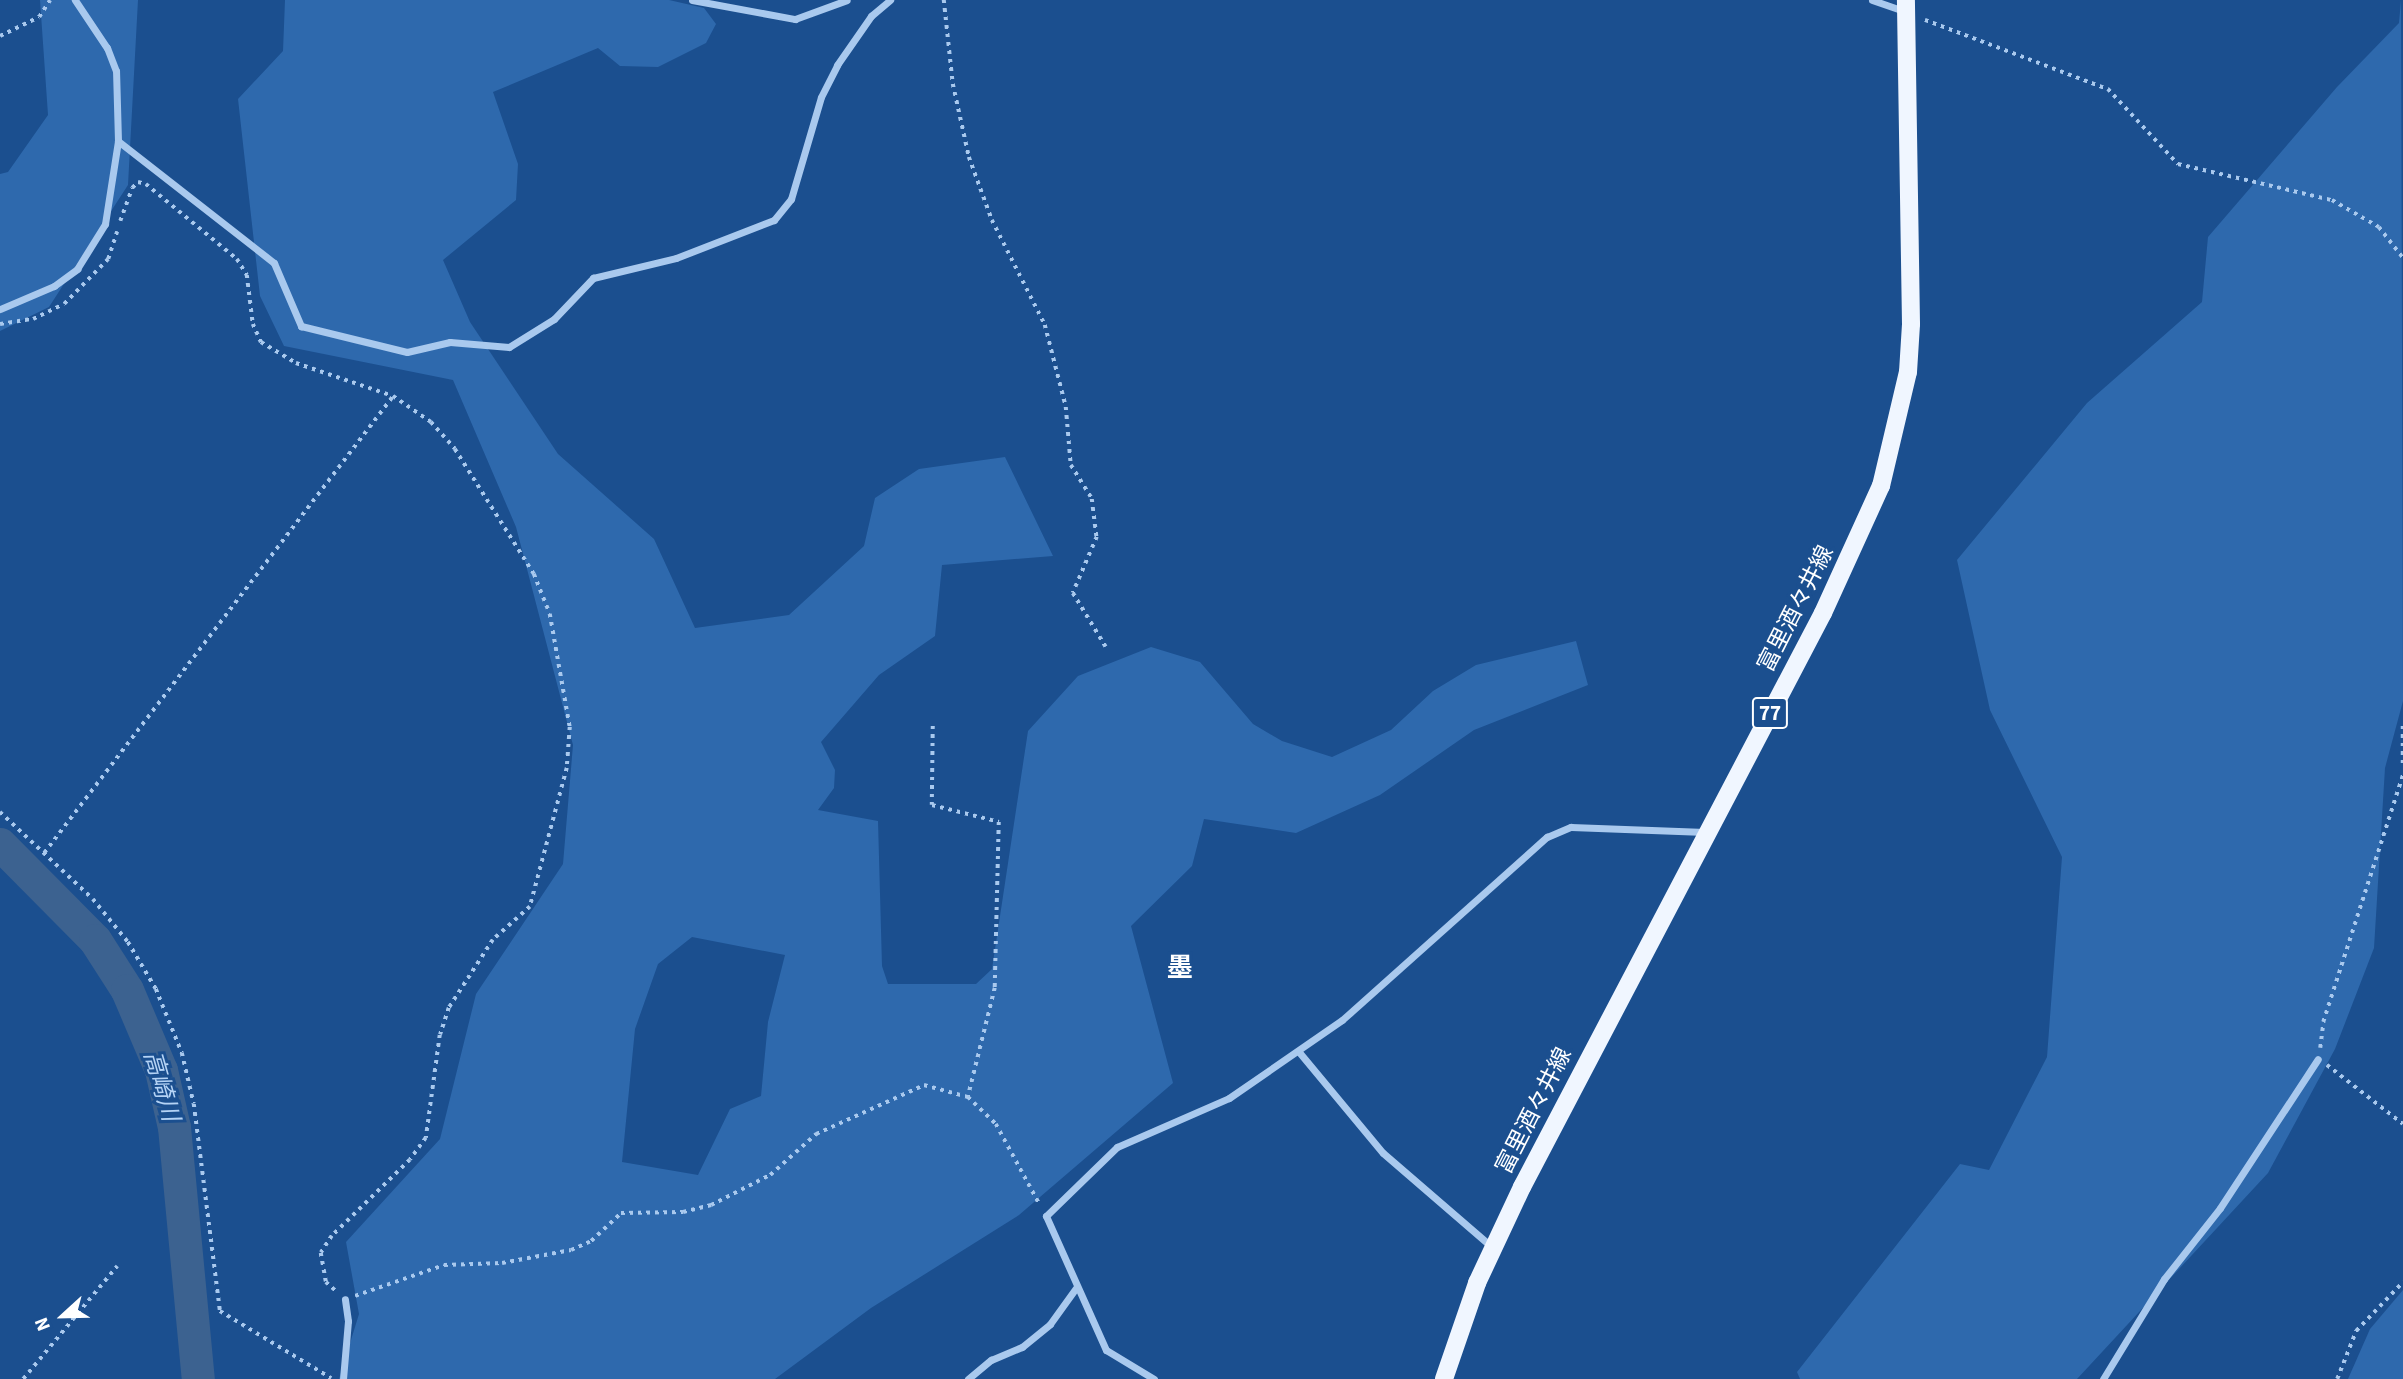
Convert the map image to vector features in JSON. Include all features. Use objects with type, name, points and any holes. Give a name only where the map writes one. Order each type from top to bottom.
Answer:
[{"type":"main road","name":"富里酒々井線","points":[[1444,1379],[1493,1248],[1868,522],[1897,427],[1908,372],[1913,268],[1907,6]]},
{"type":"street","points":[[0,309],[54,286],[77,269],[105,225],[118,141],[116,71],[107,48],[75,0]]},
{"type":"street","points":[[692,0],[795,19],[847,0]]},
{"type":"street","points":[[118,141],[274,263],[301,326],[407,352],[450,342],[509,347],[554,319],[593,278],[676,258],[774,220],[792,199],[821,97],[837,65],[871,16],[890,0]]},
{"type":"street","points":[[1872,0],[1907,6]]},
{"type":"street","points":[[1154,1379],[1106,1350],[1046,1216],[1117,1147],[1229,1098],[1299,1052],[1412,962],[1547,837],[1571,827],[1709,832]]},
{"type":"street","points":[[1299,1052],[1383,1153],[1493,1248]]},
{"type":"street","points":[[2103,1379],[2164,1279],[2220,1208],[2318,1059]]},
{"type":"street","points":[[968,1379],[990,1360],[1022,1347],[1050,1324],[1076,1288]]},
{"type":"street","points":[[343,1379],[348,1321],[345,1299]]},
{"type":"path","points":[[0,36],[39,17],[50,0]]},
{"type":"path","points":[[944,0],[953,84],[969,157],[992,220],[1045,325],[1066,407],[1071,465],[1092,499],[1097,537],[1073,593],[1106,647]]},
{"type":"path","points":[[1907,6],[1986,47],[2108,89],[2178,164],[2332,200],[2379,227],[2403,258]]},
{"type":"path","points":[[0,324],[33,319],[64,304],[86,285],[108,259],[132,188],[138,182],[146,184],[237,259],[247,275],[253,324],[261,342],[296,363],[393,396],[431,422],[455,449],[534,574],[550,614],[570,727],[567,768],[530,907],[493,940],[449,1008],[440,1035],[426,1138],[321,1253],[326,1282],[345,1299],[444,1265],[502,1263],[571,1250],[591,1241],[621,1213],[683,1212],[711,1205],[770,1175],[816,1134],[924,1085],[968,1097],[996,1124],[1046,1216]]},
{"type":"path","points":[[44,853],[393,396]]},
{"type":"path","points":[[933,726],[932,805],[999,822],[995,988],[968,1097]]},
{"type":"path","points":[[2403,726],[2403,767]]},
{"type":"path","points":[[2403,774],[2323,1023],[2318,1059],[2403,1124]]},
{"type":"path","points":[[0,812],[93,899],[128,942],[156,989],[182,1053],[194,1104],[220,1311],[333,1379]]},
{"type":"path","points":[[23,1379],[117,1266]]},
{"type":"path","points":[[2337,1379],[2356,1331],[2403,1282]]},
{"type":"shaded area","points":[[40,0],[138,0],[128,185],[49,307],[0,331],[0,174],[8,172],[48,115]]},
{"type":"shaded area","points":[[285,0],[669,0],[704,8],[716,24],[706,43],[658,67],[620,66],[598,48],[493,92],[518,164],[516,200],[443,260],[470,322],[558,454],[654,539],[695,628],[789,615],[864,546],[875,498],[919,469],[1005,457],[1053,556],[942,565],[935,636],[879,675],[821,742],[835,770],[834,788],[818,810],[878,821],[882,966],[888,984],[976,984],[992,969],[1028,731],[1078,676],[1151,647],[1200,662],[1253,724],[1282,741],[1332,757],[1391,730],[1433,691],[1476,665],[1576,641],[1588,685],[1474,730],[1380,795],[1296,833],[1204,819],[1192,866],[1131,926],[1173,1083],[1019,1215],[871,1308],[775,1379],[339,1379],[359,1314],[346,1242],[440,1139],[476,994],[563,864],[573,745],[516,527],[453,380],[284,346],[260,296],[238,99],[283,51]],"holes":[[[692,937],[785,955],[768,1022],[761,1096],[730,1109],[698,1175],[622,1162],[635,1029],[658,964]]]},
{"type":"shaded area","points":[[2401,0],[2403,701],[2385,768],[2374,948],[2335,1049],[2268,1173],[2077,1379],[1800,1379],[1797,1372],[1960,1164],[1989,1170],[2047,1057],[2062,857],[1990,710],[1957,560],[2087,403],[2202,302],[2208,237],[2337,87],[2399,23]]},
{"type":"shaded area","points":[[2403,1290],[2403,1379],[2348,1379],[2370,1329]]},
{"type":"waterway","name":"高崎川","points":[[0,844],[95,940],[127,990],[161,1070],[174,1127],[198,1379]]},
{"type":"district","name":"墨","points":[[1180,968]]}]
